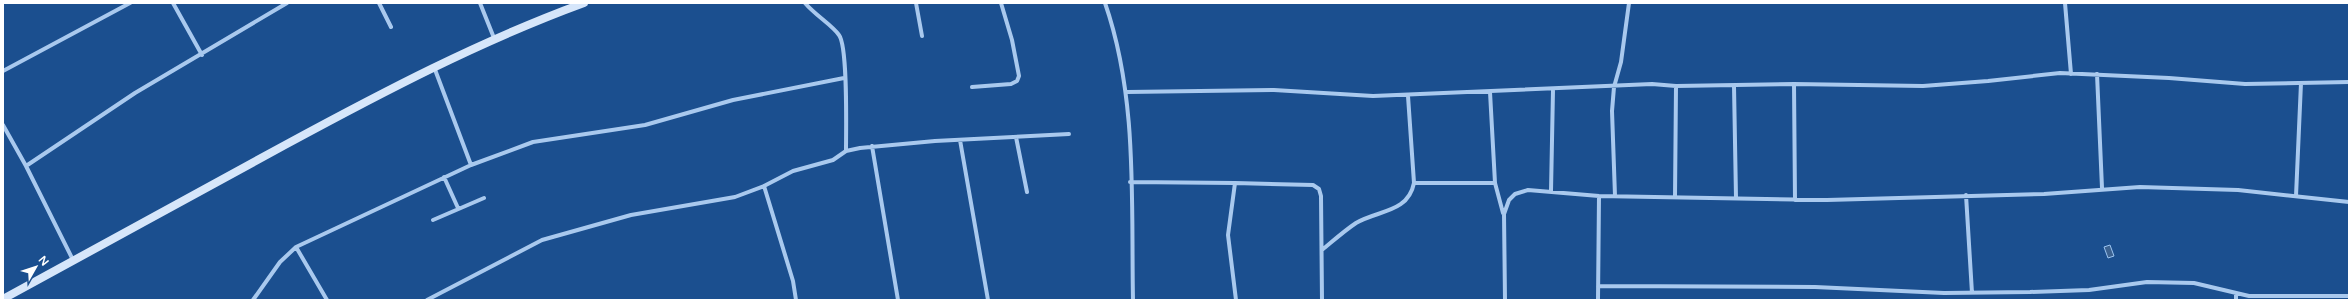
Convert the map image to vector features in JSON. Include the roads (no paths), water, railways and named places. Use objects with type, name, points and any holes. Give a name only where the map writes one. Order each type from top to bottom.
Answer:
[{"type":"main road","points":[[3,299],[330,120],[434,67],[494,38],[584,3]]},
{"type":"street","points":[[3,71],[130,3]]},
{"type":"street","points":[[173,3],[202,55]]},
{"type":"street","points":[[26,166],[135,93],[202,55],[287,3]]},
{"type":"street","points":[[379,3],[391,27]]},
{"type":"street","points":[[480,3],[494,38]]},
{"type":"street","points":[[805,3],[814,14],[840,36],[845,60],[846,151]]},
{"type":"street","points":[[916,3],[922,36]]},
{"type":"street","points":[[972,87],[1011,84],[1017,81],[1019,76],[1012,40],[1002,3]]},
{"type":"street","points":[[1105,3],[1117,43],[1127,92],[1132,300],[1126,300]]},
{"type":"street","points":[[1615,196],[1612,111],[1614,87],[1621,62],[1629,3]]},
{"type":"street","points":[[2065,3],[2071,74]]},
{"type":"street","points":[[434,67],[471,164]]},
{"type":"street","points":[[1127,92],[1274,90],[1373,96],[1408,96],[1652,84],[1676,86],[1794,84],[1923,86],[2071,74],[2097,74],[2245,84],[2349,82]]},
{"type":"street","points":[[2097,74],[2102,188]]},
{"type":"street","points":[[253,300],[280,262],[296,247],[471,164],[533,142],[645,125],[733,100],[844,78]]},
{"type":"street","points":[[2296,196],[2301,83]]},
{"type":"street","points":[[1794,84],[1795,200]]},
{"type":"street","points":[[1675,197],[1676,86]]},
{"type":"street","points":[[1734,86],[1736,198]]},
{"type":"street","points":[[1551,191],[1553,90]]},
{"type":"street","points":[[1490,92],[1495,183],[1504,214],[1505,300]]},
{"type":"street","points":[[1322,250],[1358,223],[1401,206],[1413,191],[1414,183],[1408,96]]},
{"type":"street","points":[[3,125],[26,166],[73,260]]},
{"type":"street","points":[[427,300],[542,240],[631,216],[717,201],[764,186],[793,171],[833,160],[846,151],[872,146],[1069,134]]},
{"type":"street","points":[[1016,137],[1027,192]]},
{"type":"street","points":[[960,140],[988,300]]},
{"type":"street","points":[[872,146],[898,300]]},
{"type":"street","points":[[444,177],[458,208]]},
{"type":"street","points":[[1130,182],[1313,185],[1319,189],[1321,196],[1322,300]]},
{"type":"street","points":[[1235,183],[1228,235],[1236,300]]},
{"type":"street","points":[[1414,183],[1495,183]]},
{"type":"street","points":[[764,186],[793,281],[796,300]]},
{"type":"street","points":[[1504,214],[1509,200],[1520,192],[1528,190],[1600,196],[1795,200],[2044,194],[2140,186],[2194,188],[2296,196],[2349,202]]},
{"type":"street","points":[[1598,300],[1600,196]]},
{"type":"street","points":[[1966,196],[1972,292]]},
{"type":"street","points":[[433,220],[484,198]]},
{"type":"street","points":[[296,247],[327,300]]},
{"type":"street","points":[[1598,286],[1815,287],[1972,292],[2076,291],[2147,282],[2194,283],[2236,293],[2273,296],[2323,298],[2349,296]]},
{"type":"street","points":[[2236,293],[2236,300]]},
{"type":"water","points":[[2110,245],[2114,256],[2108,258],[2104,247]]}]
